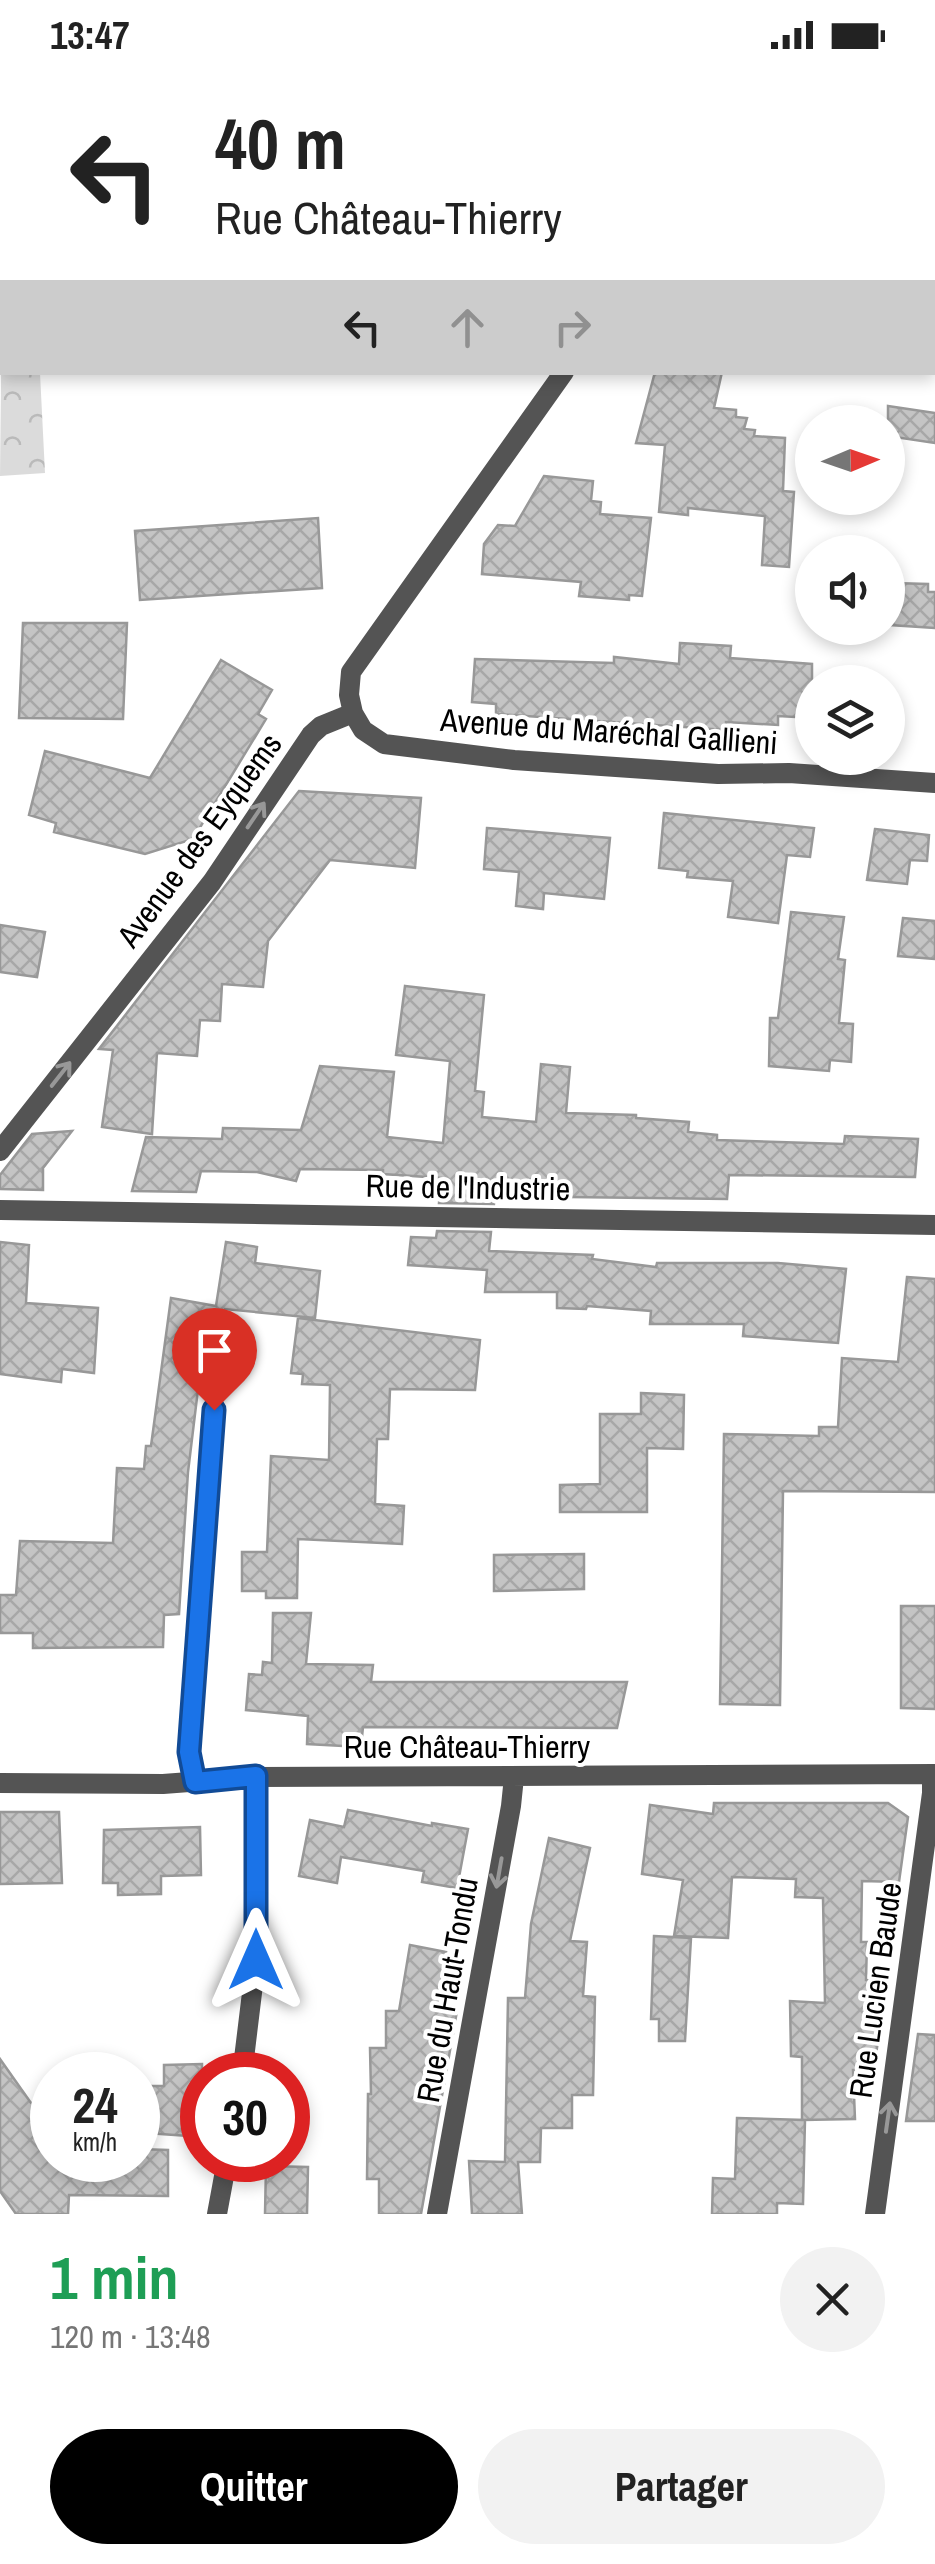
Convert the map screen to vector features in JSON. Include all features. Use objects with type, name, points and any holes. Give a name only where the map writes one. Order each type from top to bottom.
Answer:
[{"type":"street","points":[[353,713],[348,695],[351,672],[562,375]]},
{"type":"street","name":"Avenue du Maréchal Gallieni","points":[[353,713],[363,730],[384,744],[449,753],[718,774],[789,773],[935,782]]},
{"type":"street","name":"Avenue des Eyquems","points":[[0,1150],[212,882],[311,735],[321,726],[353,713]]},
{"type":"street","name":"Rue de l'Industrie","points":[[0,1210],[935,1225]]},
{"type":"street","points":[[195,1782],[189,1752],[214,1410]]},
{"type":"street","name":"Rue Château-Thierry","points":[[0,1784],[195,1782],[256,1776],[933,1774]]},
{"type":"street","name":"Rue Lucien Baude","points":[[874,2214],[933,1774]]},
{"type":"street","points":[[245,2052],[256,1960],[256,1776]]},
{"type":"street","name":"Rue du Haut-Tondu","points":[[438,2214],[514,1777]]},
{"type":"street","points":[[217,2214],[223,2182]]},
{"type":"green space","points":[[1,375],[40,375],[45,473],[0,476]]},
{"type":"building","points":[[654,375],[721,375],[714,408],[736,410],[736,417],[747,418],[744,429],[755,430],[754,436],[785,438],[783,491],[794,492],[789,567],[762,565],[765,516],[688,508],[688,515],[659,512],[665,445],[636,443]]},
{"type":"building","points":[[905,409],[935,413],[935,443],[905,439]]},
{"type":"building","points":[[544,476],[593,481],[591,501],[601,502],[600,514],[651,518],[642,596],[629,595],[629,600],[579,596],[581,582],[482,574],[484,544],[498,525],[515,526]]},
{"type":"building","points":[[318,518],[322,588],[140,600],[135,531]]},
{"type":"building","points":[[905,583],[928,584],[928,592],[935,592],[935,628],[905,626]]},
{"type":"building","points":[[23,623],[127,623],[123,719],[19,718]]},
{"type":"building","points":[[680,643],[731,646],[730,658],[812,665],[795,665],[795,717],[778,716],[778,725],[726,722],[726,730],[496,714],[496,704],[472,702],[475,659],[614,663],[614,657],[679,664]]},
{"type":"building","points":[[221,660],[272,690],[258,714],[266,719],[193,839],[145,854],[54,832],[56,823],[29,815],[45,751],[150,778]]},
{"type":"building","points":[[299,791],[421,798],[415,868],[330,860],[268,941],[263,987],[222,984],[220,1021],[200,1020],[197,1056],[157,1053],[152,1134],[102,1127],[113,1050],[99,1049]]},
{"type":"building","points":[[664,813],[814,828],[810,857],[787,855],[778,923],[728,917],[733,881],[687,877],[688,871],[659,868]]},
{"type":"building","points":[[487,828],[610,838],[604,899],[544,893],[543,909],[516,906],[519,872],[484,869]]},
{"type":"building","points":[[875,829],[929,835],[927,861],[910,860],[907,884],[867,880]]},
{"type":"building","points":[[791,912],[844,917],[838,959],[845,960],[839,1023],[853,1024],[851,1062],[830,1060],[829,1071],[769,1066],[770,1018],[778,1018]]},
{"type":"building","points":[[903,918],[935,921],[935,959],[898,956]]},
{"type":"building","points":[[0,925],[45,932],[37,977],[0,972]]},
{"type":"building","points":[[405,986],[484,995],[475,1091],[484,1092],[482,1117],[536,1122],[541,1064],[570,1067],[566,1113],[636,1115],[689,1122],[688,1132],[717,1135],[717,1140],[844,1144],[845,1136],[918,1139],[915,1177],[729,1175],[727,1199],[495,1196],[494,1204],[439,1203],[441,1178],[383,1174],[383,1170],[300,1169],[296,1181],[257,1172],[201,1171],[196,1192],[132,1191],[146,1137],[222,1139],[223,1128],[301,1130],[320,1066],[394,1072],[387,1137],[443,1143],[450,1061],[396,1055]]},
{"type":"building","points":[[72,1131],[43,1168],[43,1190],[0,1189],[0,1175],[32,1134]]},
{"type":"building","points":[[437,1231],[491,1232],[489,1251],[593,1255],[592,1259],[656,1267],[657,1263],[778,1263],[846,1269],[838,1343],[743,1336],[744,1324],[650,1324],[651,1311],[557,1308],[557,1292],[485,1292],[487,1270],[408,1265],[411,1237],[436,1238]]},
{"type":"building","points":[[0,1242],[29,1245],[26,1303],[98,1308],[94,1373],[62,1369],[61,1382],[0,1374]]},
{"type":"building","points":[[226,1242],[257,1247],[255,1263],[320,1271],[315,1318],[225,1309],[216,1381],[199,1381],[188,1472],[179,1614],[164,1615],[163,1647],[33,1648],[33,1633],[0,1633],[0,1595],[16,1595],[20,1541],[113,1543],[117,1468],[144,1469],[146,1446],[151,1446],[171,1298],[216,1306]]},
{"type":"building","points":[[907,1277],[935,1279],[935,1492],[783,1491],[780,1705],[720,1704],[724,1434],[819,1436],[819,1427],[838,1427],[842,1358],[898,1362]]},
{"type":"building","points":[[298,1318],[480,1340],[475,1390],[390,1389],[388,1439],[377,1439],[375,1504],[404,1506],[402,1544],[298,1539],[297,1598],[266,1598],[266,1591],[242,1591],[242,1552],[267,1552],[271,1456],[329,1460],[330,1385],[302,1384],[303,1374],[291,1373]]},
{"type":"building","points":[[641,1393],[684,1395],[683,1449],[647,1448],[647,1512],[560,1512],[560,1485],[600,1484],[600,1414],[641,1414]]},
{"type":"building","points":[[584,1554],[584,1589],[494,1591],[494,1555]]},
{"type":"building","points":[[901,1606],[935,1606],[935,1709],[901,1708]]},
{"type":"building","points":[[273,1613],[311,1613],[306,1664],[373,1665],[371,1682],[627,1682],[617,1728],[363,1727],[361,1747],[307,1744],[308,1716],[246,1710],[249,1674],[262,1675],[263,1662],[272,1663]]},
{"type":"building","points":[[714,1803],[888,1803],[908,1817],[899,1882],[862,1881],[861,1942],[867,1942],[866,1980],[886,1981],[874,2070],[853,2070],[855,2119],[802,2120],[802,2057],[791,2056],[790,2001],[825,2003],[823,1898],[795,1897],[796,1879],[732,1877],[728,1938],[674,1936],[683,1880],[642,1874],[650,1805],[713,1814]]},
{"type":"building","points":[[348,1810],[468,1829],[457,1888],[422,1882],[424,1871],[341,1857],[337,1883],[299,1876],[310,1820],[344,1827]]},
{"type":"building","points":[[0,1812],[59,1812],[62,1883],[0,1884]]},
{"type":"building","points":[[200,1827],[201,1875],[161,1876],[161,1894],[118,1895],[118,1883],[103,1883],[104,1830]]},
{"type":"building","points":[[549,1838],[590,1848],[570,1941],[587,1942],[583,1996],[595,1997],[593,2095],[572,2095],[572,2128],[541,2128],[540,2162],[518,2162],[522,2214],[472,2214],[469,2161],[505,2162],[508,1998],[525,1998],[531,1924]]},
{"type":"building","points":[[654,1936],[691,1938],[685,2041],[659,2041],[659,2019],[651,2019]]},
{"type":"building","points":[[410,1945],[446,1952],[436,2011],[457,2011],[421,2214],[379,2214],[379,2179],[367,2179],[370,2048],[386,2048],[386,2011],[399,2011]]},
{"type":"building","points":[[918,2034],[935,2035],[935,2121],[906,2121]]},
{"type":"building","points":[[0,2059],[30,2102],[30,2182],[160,2182],[160,2150],[168,2150],[168,2196],[69,2195],[68,2214],[16,2214],[0,2191]]},
{"type":"building","points":[[164,2065],[180,2065],[180,2135],[160,2134]]},
{"type":"building","points":[[737,2118],[805,2120],[803,2204],[777,2203],[777,2214],[712,2214],[713,2178],[735,2179]]},
{"type":"building","points":[[266,2182],[308,2182],[307,2214],[265,2214]]},
{"type":"route","points":[[214,1410],[189,1752],[195,1782],[256,1776],[256,1960]]}]
